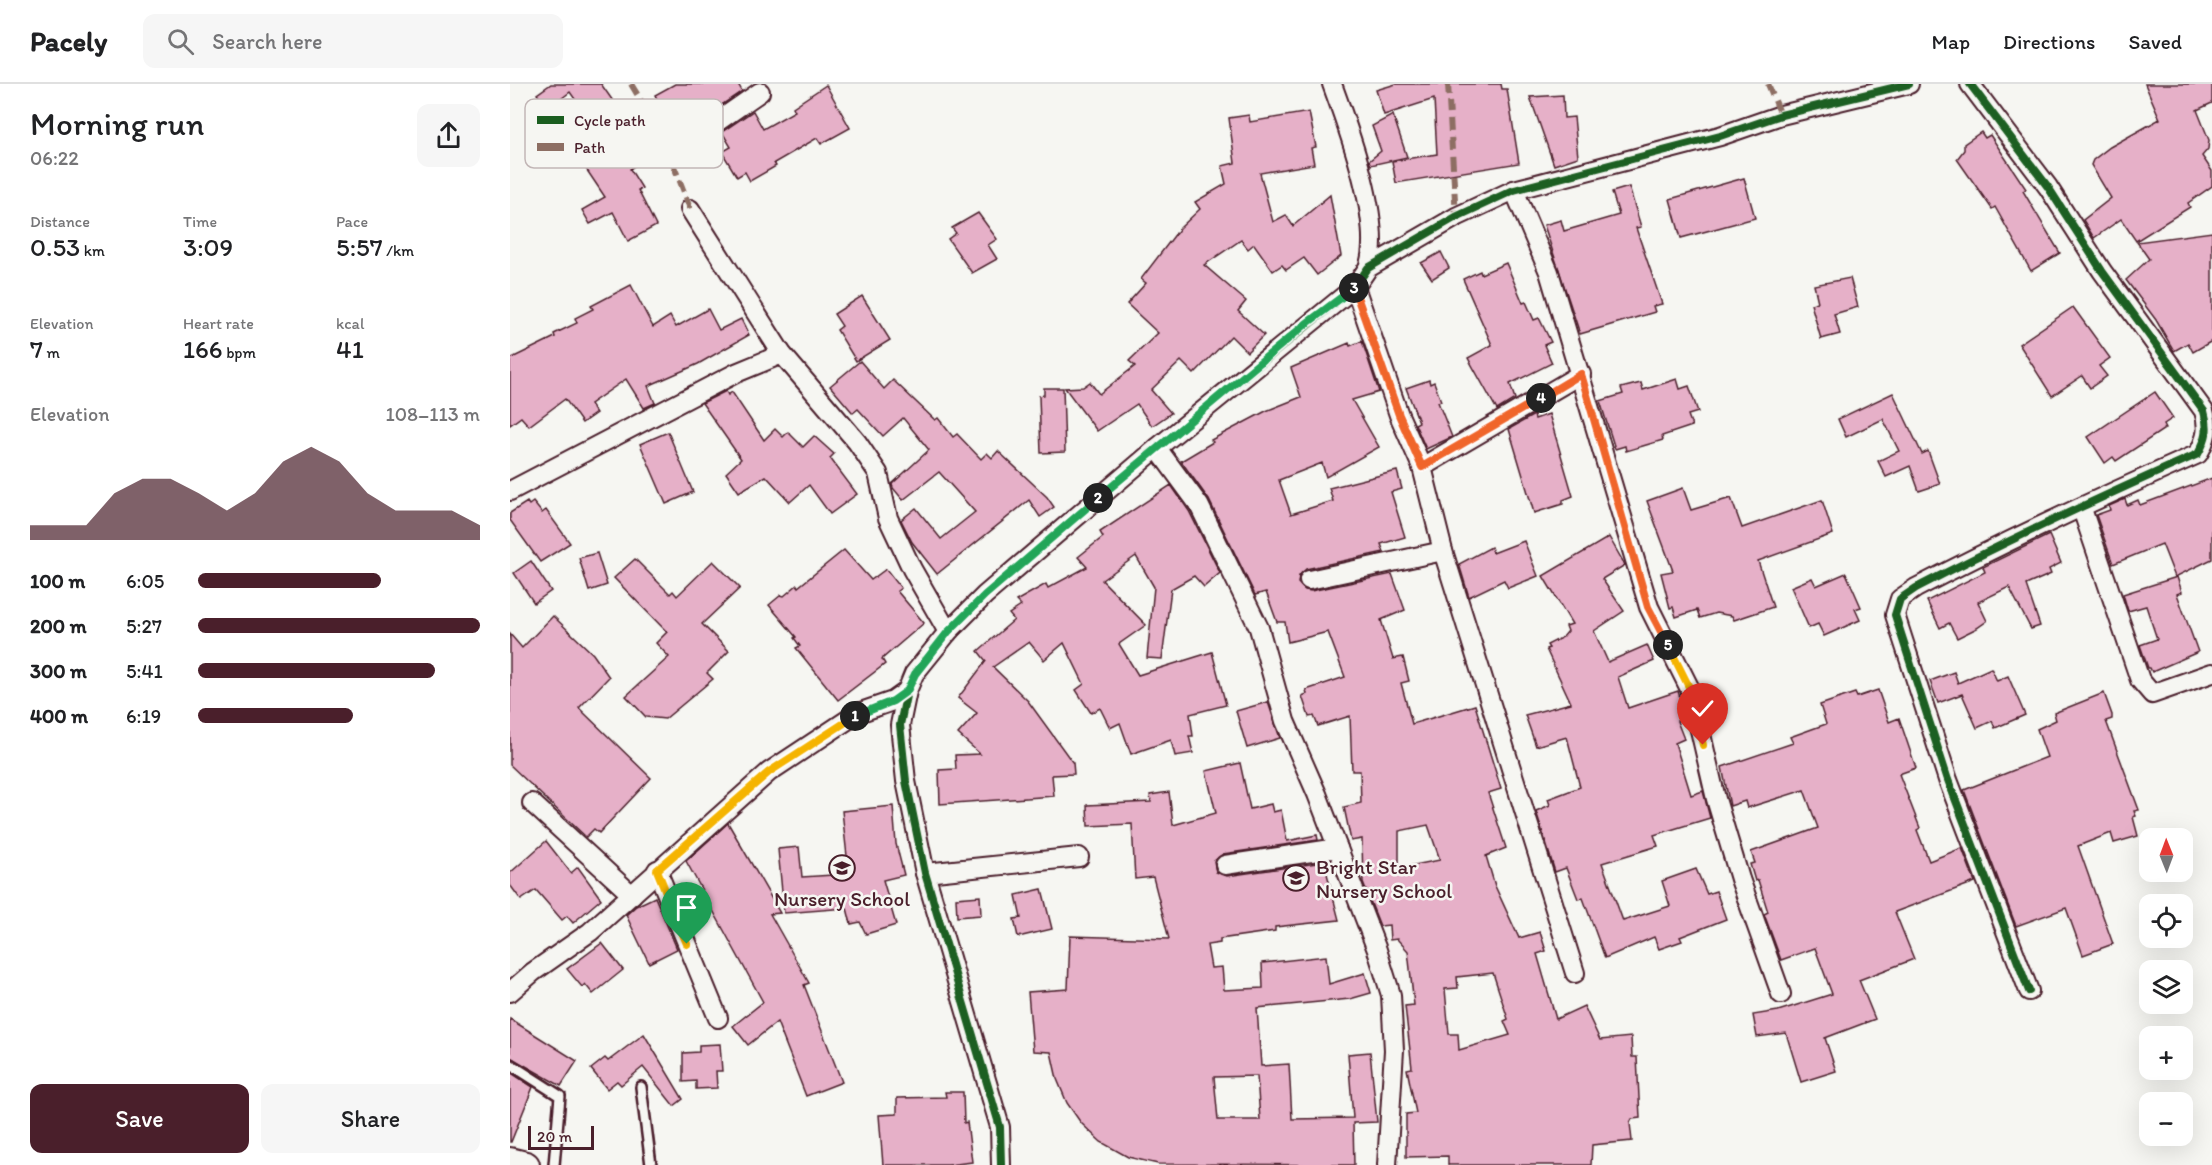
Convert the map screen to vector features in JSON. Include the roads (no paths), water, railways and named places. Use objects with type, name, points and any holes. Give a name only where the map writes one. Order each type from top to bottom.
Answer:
[{"type":"main road","points":[[510,1161],[526,1165]]},
{"type":"street","points":[[1001,1165],[1000,1127],[925,873],[906,781],[900,725],[907,691],[915,674],[948,632],[985,595],[1157,447],[1355,287],[1368,268],[1372,255],[1371,232],[1362,176],[1332,84]]},
{"type":"street","points":[[1368,268],[1456,217],[1514,190],[1720,136],[1781,115],[1909,84]]},
{"type":"street","points":[[1970,84],[2048,187],[2103,271],[2204,411],[2208,427],[2206,442],[2198,454],[2099,498],[2082,509],[2035,528],[1900,598],[1895,615],[1948,780],[2029,991]]},
{"type":"street","points":[[723,117],[760,92]]},
{"type":"street","points":[[1514,190],[1542,254],[1581,374],[1648,607],[1691,691],[1723,822],[1780,994]]},
{"type":"street","points":[[690,209],[704,236],[782,354],[842,423],[878,473],[888,518],[912,569],[948,632]]},
{"type":"street","points":[[1355,287],[1399,415],[1422,467],[1443,551],[1575,973]]},
{"type":"street","points":[[510,491],[736,374],[782,354]]},
{"type":"street","points":[[1422,467],[1581,374]]},
{"type":"street","points":[[1157,447],[1199,505],[1259,628],[1285,721],[1338,848],[1377,950],[1390,995],[1394,1050],[1387,1165]]},
{"type":"street","points":[[2082,509],[2140,680],[2152,694],[2212,674]]},
{"type":"street","points":[[1310,580],[1443,551]]},
{"type":"street","points":[[510,992],[533,972],[590,932],[769,772],[858,713],[893,701],[907,691]]},
{"type":"street","points":[[532,802],[632,895]]},
{"type":"street","points":[[1226,865],[1338,848]]},
{"type":"street","points":[[925,873],[1079,857]]},
{"type":"street","points":[[657,870],[718,1018]]},
{"type":"lane","points":[[510,1064],[560,1096],[554,1165]]},
{"type":"lane","points":[[641,1087],[651,1165]]},
{"type":"place","name":"Nursery School","points":[[842,868]]},
{"type":"place","name":"Bright Star Nursery School","points":[[1296,878]]}]
